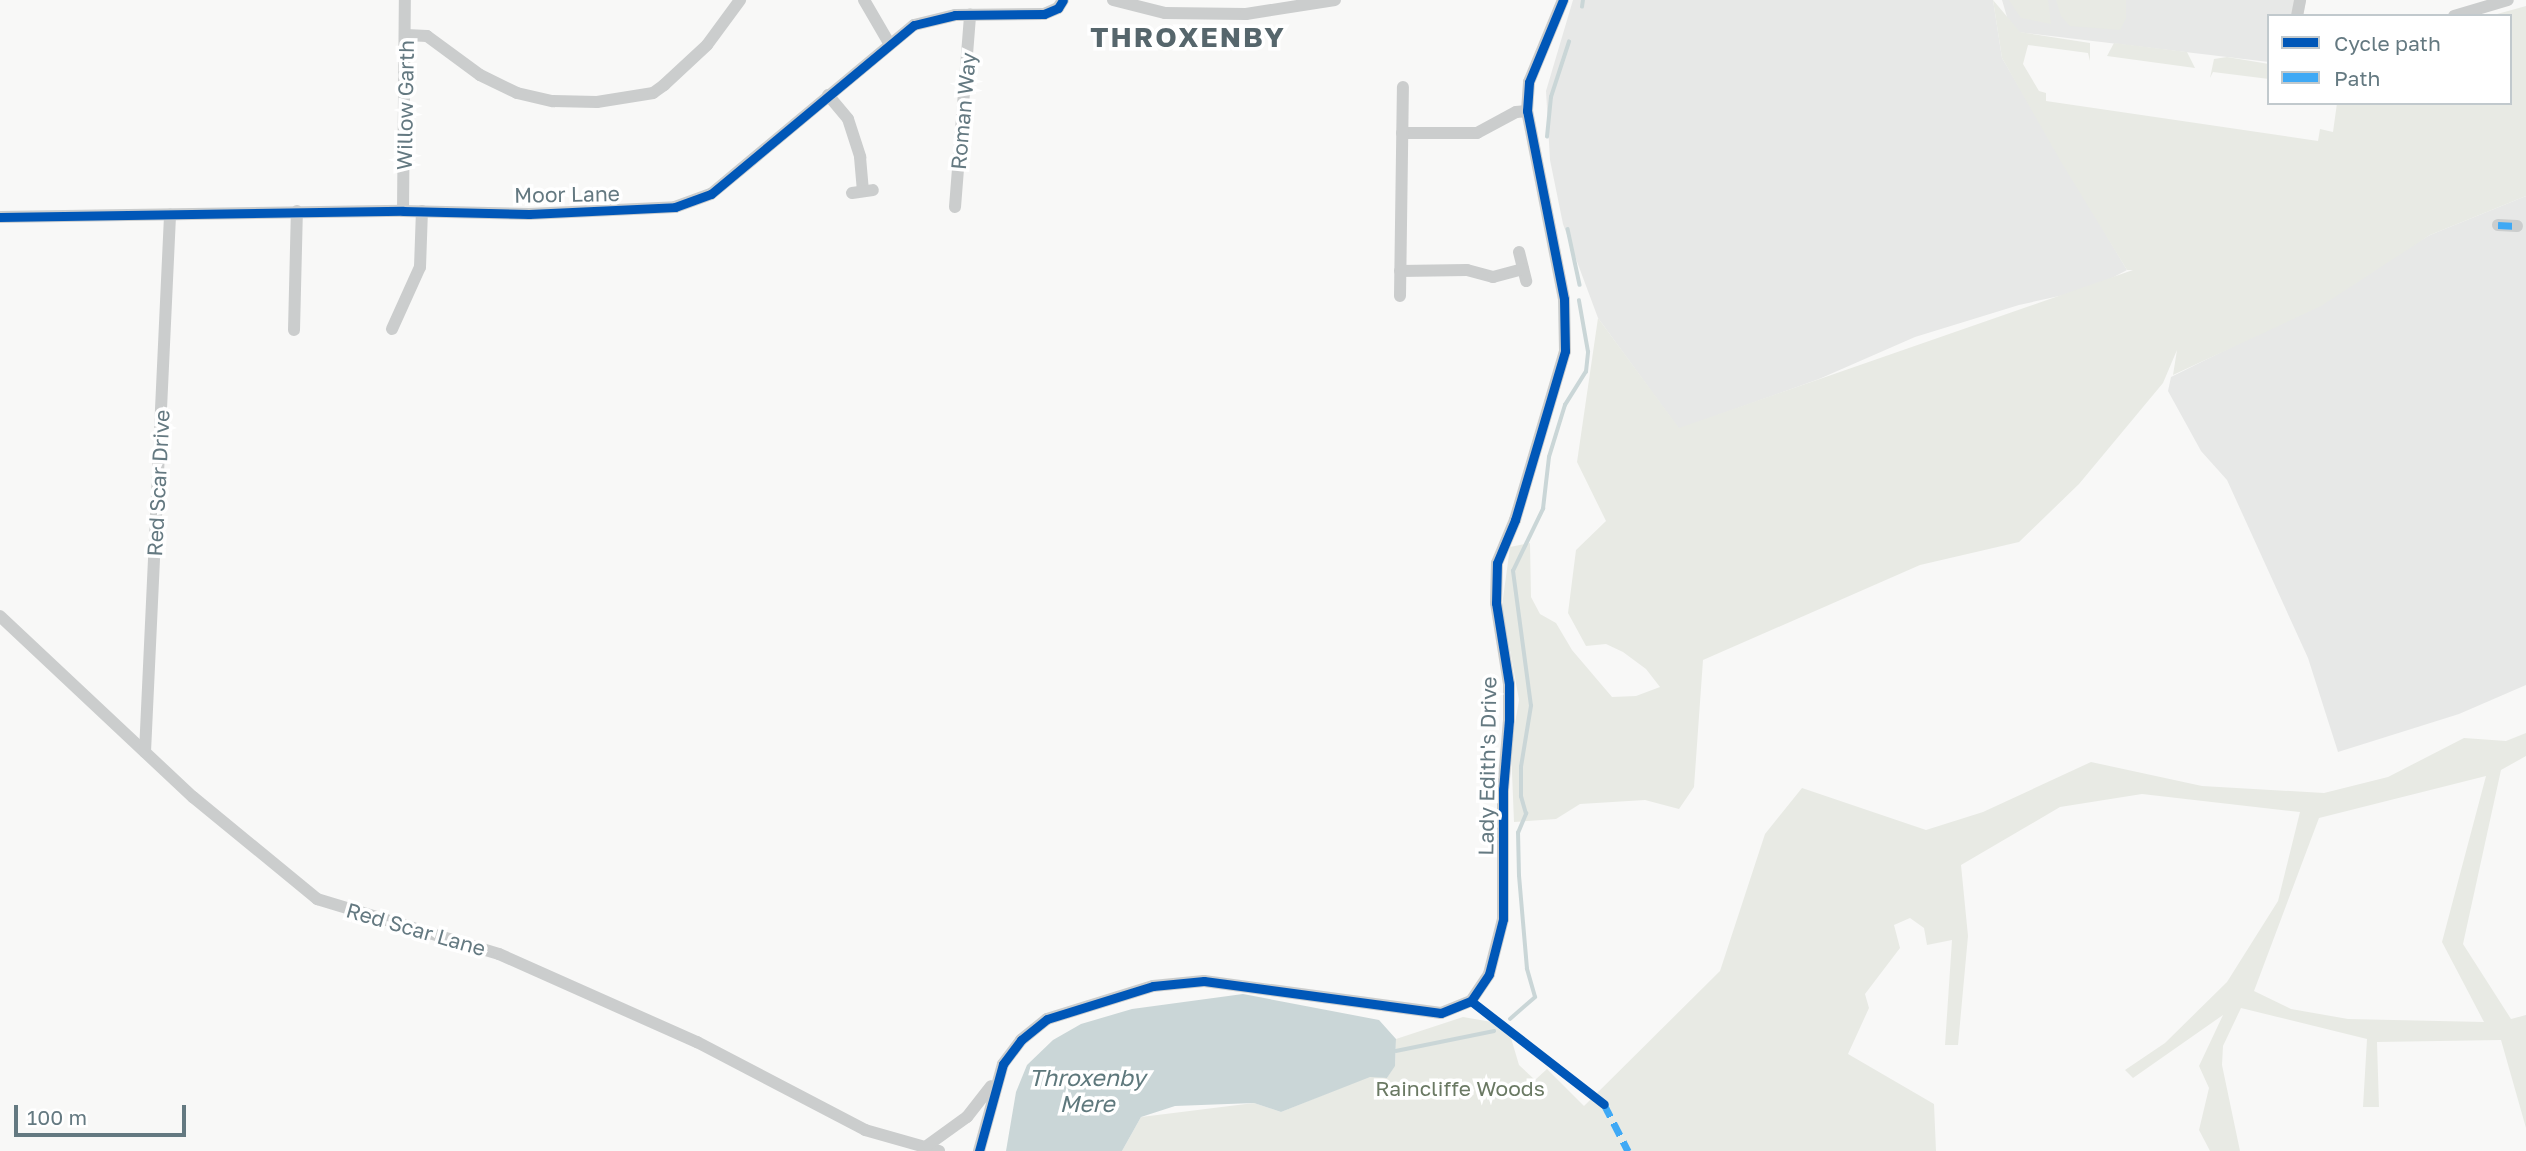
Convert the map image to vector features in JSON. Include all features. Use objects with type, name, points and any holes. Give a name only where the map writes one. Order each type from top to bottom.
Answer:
[{"type":"street","name":"Willow Garth","points":[[403,211],[405,0]]},
{"type":"street","points":[[406,35],[427,36],[488,79],[517,93],[553,101],[597,102],[653,93],[707,46],[740,0]]},
{"type":"street","points":[[864,0],[890,43]]},
{"type":"street","name":"Moor Lane","points":[[0,217],[296,211],[573,213],[696,203],[890,43],[935,18],[1044,14],[1058,8],[1063,0]]},
{"type":"street","points":[[1113,0],[1165,13],[1189,6],[1246,14],[1335,0]]},
{"type":"street","points":[[2461,14],[2508,0]]},
{"type":"street","name":"Lady Edith's Drive","points":[[979,1151],[995,1080],[1012,1051],[1047,1019],[1153,986],[1223,981],[1441,1013],[1471,1001],[1489,974],[1503,919],[1503,790],[1509,720],[1509,684],[1496,603],[1496,563],[1514,520],[1559,377],[1566,319],[1527,111],[1529,82],[1559,1]]},
{"type":"street","name":"Roman Way","points":[[955,209],[970,15]]},
{"type":"street","points":[[1400,296],[1402,87]]},
{"type":"street","points":[[828,95],[848,119],[860,157],[863,191]]},
{"type":"street","points":[[1402,133],[1477,132],[1517,112],[1527,111]]},
{"type":"street","points":[[294,330],[296,211]]},
{"type":"street","points":[[392,329],[420,267],[422,211]]},
{"type":"street","name":"Red Scar Drive","points":[[145,752],[170,215]]},
{"type":"street","points":[[2498,225],[2517,226]]},
{"type":"street","points":[[1400,271],[1466,271],[1493,277],[1525,275],[1518,252]]},
{"type":"street","name":"Red Scar Lane","points":[[0,616],[145,752],[317,899],[499,954],[697,1042],[865,1130],[934,1148]]},
{"type":"street","points":[[934,1148],[967,1117],[995,1080]]},
{"type":"shaded area","points":[[1573,0],[1993,0],[2002,58],[2127,270],[2091,289],[2019,305],[1915,337],[1819,379],[1679,429],[1598,318],[1563,224],[1550,160],[1546,91]]},
{"type":"shaded area","points":[[2002,0],[2306,0],[2303,14],[2267,14],[2267,62],[2000,30],[2007,17]]},
{"type":"shaded area","points":[[2526,196],[2526,685],[2459,714],[2338,752],[2308,658],[2227,480],[2201,451],[2168,391],[2171,377],[2260,333],[2430,235]]},
{"type":"green space","points":[[1993,0],[2020,32],[2090,43],[2090,61],[2088,53],[2028,45],[2023,64],[2039,91],[2046,93],[2046,101],[2318,141],[2320,129],[2333,132],[2337,105],[2512,105],[2512,14],[2497,14],[2526,6],[2526,196],[2430,235],[2321,306],[2173,375],[2177,350],[2163,383],[2079,484],[2019,542],[1920,565],[1703,660],[1694,787],[1679,809],[1645,800],[1580,804],[1556,819],[1514,822],[1511,748],[1519,700],[1502,606],[1510,547],[1530,543],[1531,597],[1540,614],[1556,623],[1572,650],[1612,697],[1636,696],[1660,687],[1646,669],[1623,652],[1606,644],[1586,646],[1568,613],[1576,550],[1606,521],[1577,462],[1598,318],[1679,428],[2133,270],[2127,270],[2002,58]]},
{"type":"green space","points":[[2009,0],[2048,0],[2051,24],[2021,18]]},
{"type":"green space","points":[[2056,0],[2126,0],[2126,18],[2120,30],[2070,26],[2061,16]]},
{"type":"green space","points":[[2114,43],[2187,52],[2195,68],[2107,56]]},
{"type":"green space","points":[[2227,57],[2267,64],[2267,79],[2213,72],[2210,78],[2214,59]]},
{"type":"green space","name":"Raincliffe Woods","points":[[2526,733],[2526,756],[2501,770],[2463,944],[2511,1019],[2526,1015],[2526,1128],[2501,1040],[2377,1042],[2379,1107],[2363,1107],[2367,1039],[2241,1008],[2223,1046],[2222,1065],[2240,1151],[2210,1151],[2199,1130],[2209,1088],[2199,1066],[2223,1015],[2133,1078],[2125,1070],[2165,1043],[2227,982],[2278,901],[2300,812],[2142,794],[2060,807],[1961,865],[1968,936],[1958,1045],[1945,1045],[1952,940],[1927,945],[1924,928],[1910,918],[1894,925],[1900,948],[1865,994],[1869,1008],[1848,1054],[1934,1104],[1936,1151],[1122,1151],[1141,1117],[1254,1103],[1281,1112],[1370,1076],[1387,1078],[1395,1065],[1396,1039],[1463,1017],[1492,1022],[1511,1038],[1519,1065],[1535,1080],[1547,1069],[1584,1106],[1720,971],[1765,834],[1802,788],[1926,830],[1983,812],[2091,762],[2202,786],[2324,793],[2388,777],[2464,738],[2506,741]],"holes":[[[2486,776],[2442,942],[2484,1022],[2348,1019],[2291,1009],[2254,991],[2319,818]]]},
{"type":"water","name":"Throxenby Mere","points":[[1243,994],[1379,1020],[1396,1039],[1395,1066],[1387,1078],[1370,1077],[1281,1112],[1254,1103],[1175,1106],[1141,1117],[1122,1151],[1006,1151],[1016,1092],[1027,1065],[1053,1040],[1081,1024],[1132,1009]]},
{"type":"waterway","points":[[1582,7],[1583,0]]},
{"type":"waterway","points":[[1547,137],[1551,97],[1569,42]]},
{"type":"waterway","points":[[1568,229],[1580,285]]},
{"type":"waterway","points":[[1510,1019],[1535,997],[1527,969],[1518,833],[1526,814],[1521,797],[1521,767],[1531,706],[1513,571],[1543,509],[1549,457],[1565,405],[1586,372],[1588,352],[1579,301]]},
{"type":"waterway","points":[[1396,1051],[1494,1031]]},
{"type":"marked path","points":[[2498,225],[2517,226]]},
{"type":"marked path","points":[[1604,1104],[1628,1151]]},
{"type":"cycle path","points":[[0,217],[403,211],[529,214],[675,207],[711,194],[914,25],[955,15],[1044,14],[1058,8],[1063,0]]},
{"type":"cycle path","points":[[979,1151],[1003,1064],[1021,1040],[1047,1019],[1153,986],[1204,981],[1441,1013],[1471,1001],[1489,974],[1503,919],[1503,790],[1509,720],[1509,684],[1496,603],[1497,563],[1515,520],[1565,351],[1564,299],[1527,111],[1529,82],[1563,0]]},
{"type":"cycle path","points":[[1471,1001],[1604,1104]]},
{"type":"district","name":"THROXENBY","points":[[1188,37]]}]
